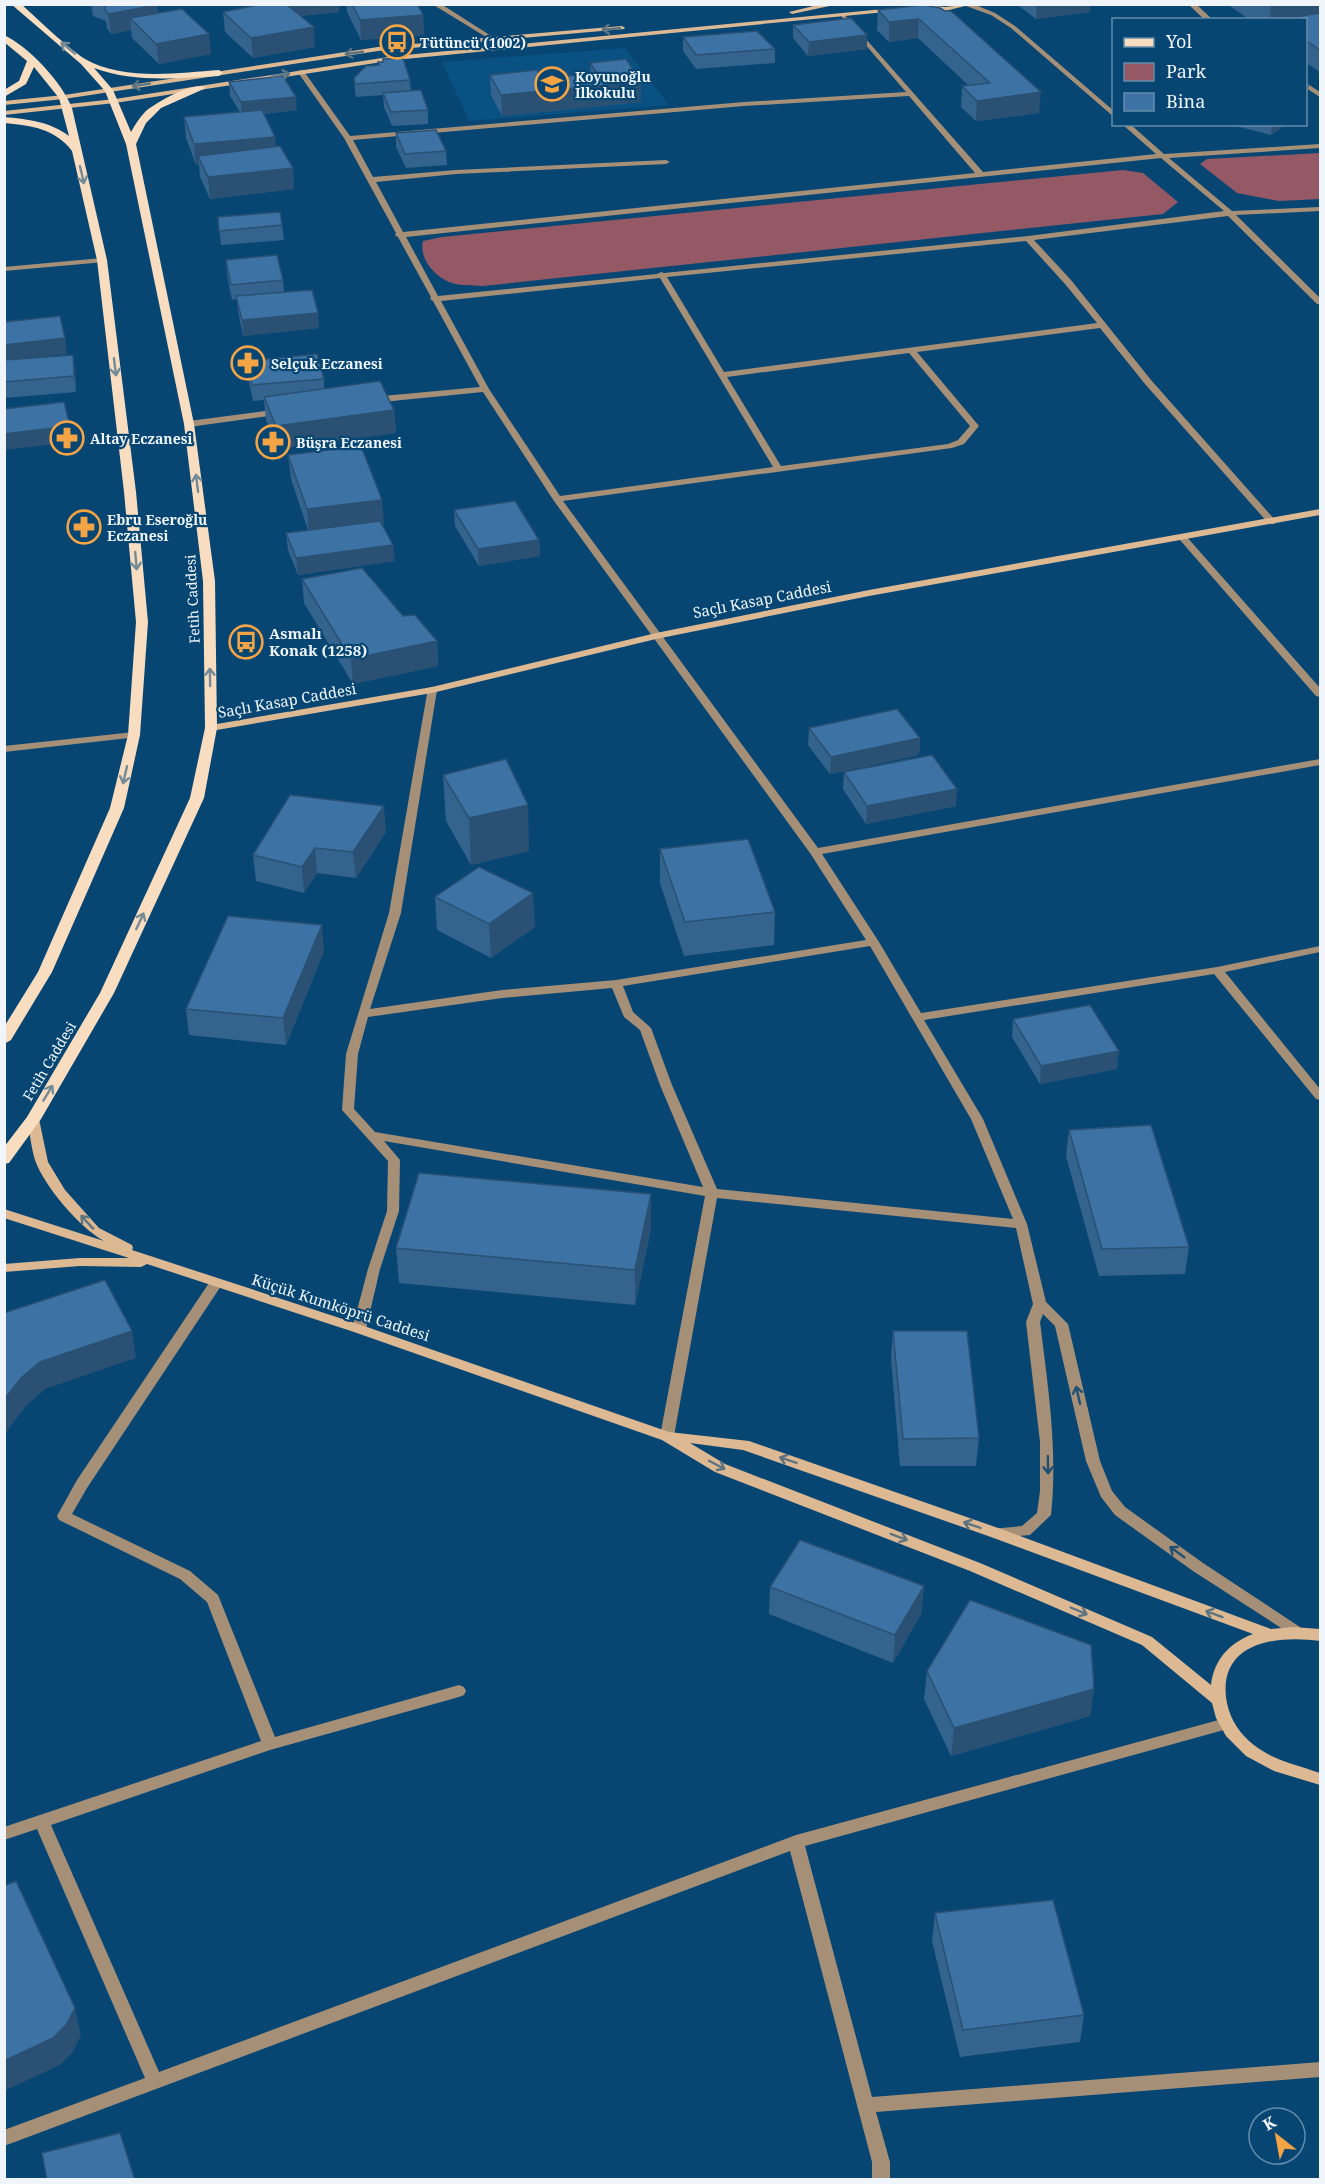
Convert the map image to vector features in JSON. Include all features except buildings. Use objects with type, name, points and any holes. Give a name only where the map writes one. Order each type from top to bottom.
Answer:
[{"type":"main road","name":"Fetih Caddesi","points":[[4,1159],[33,1119],[107,993],[196,798],[211,728],[209,581],[189,424],[131,144],[115,101],[108,90],[84,62],[15,4]]},
{"type":"main road","points":[[4,38],[32,61],[66,103],[102,261],[130,492],[142,622],[135,735],[117,808],[45,972],[4,1040]]},
{"type":"main road","points":[[4,94],[23,82],[32,61]]},
{"type":"main road","points":[[84,62],[131,74],[219,73]]},
{"type":"main road","points":[[131,144],[139,123],[154,108],[181,94],[202,88]]},
{"type":"main road","points":[[4,120],[41,126],[60,134],[72,143],[77,152]]},
{"type":"street","points":[[435,4],[493,39]]},
{"type":"street","points":[[4,113],[66,103],[108,90],[378,49],[775,15],[836,4]]},
{"type":"street","points":[[910,4],[920,7]]},
{"type":"street","points":[[1191,4],[1208,18]]},
{"type":"street","points":[[4,103],[115,101],[301,71],[430,54],[920,7],[945,9],[969,5],[993,14],[1013,27],[1112,113]]},
{"type":"street","points":[[843,15],[980,174]]},
{"type":"street","points":[[301,71],[348,138],[485,389],[557,500],[815,852],[873,942],[977,1119],[1021,1224],[1040,1304],[1061,1324],[1093,1461],[1106,1493],[1120,1511],[1198,1567],[1295,1631]]},
{"type":"street","points":[[1307,86],[1320,95]]},
{"type":"street","points":[[348,138],[732,105],[912,94]]},
{"type":"street","points":[[1127,126],[1230,213],[1320,302]]},
{"type":"street","points":[[399,235],[1161,156],[1320,146]]},
{"type":"street","points":[[369,180],[456,172],[666,162]]},
{"type":"street","points":[[434,299],[1028,238],[1230,213],[1320,209]]},
{"type":"street","points":[[1028,238],[1148,382],[1272,522]]},
{"type":"street","points":[[4,269],[102,261]]},
{"type":"street","points":[[661,274],[778,468]]},
{"type":"street","points":[[723,375],[1102,325]]},
{"type":"street","points":[[557,500],[949,446],[961,442],[975,426],[911,350]]},
{"type":"street","points":[[365,401],[485,389]]},
{"type":"street","points":[[189,424],[295,410]]},
{"type":"street","name":"Saçlı Kasap Caddesi","points":[[211,728],[432,690],[656,636],[877,592],[1320,512]]},
{"type":"street","points":[[1183,538],[1320,694]]},
{"type":"street","points":[[359,1329],[374,1269],[393,1211],[394,1160],[348,1110],[352,1054],[394,913],[432,690]]},
{"type":"street","points":[[4,749],[135,735]]},
{"type":"street","points":[[815,852],[1320,762]]},
{"type":"street","points":[[363,1014],[502,994],[616,984],[873,942]]},
{"type":"street","points":[[918,1017],[1217,970],[1320,949]]},
{"type":"street","points":[[1217,970],[1320,1096]]},
{"type":"street","points":[[616,984],[628,1014],[645,1028],[666,1085],[712,1193],[667,1436]]},
{"type":"street","points":[[33,1119],[42,1162],[60,1192],[95,1231],[154,1263]]},
{"type":"street","points":[[371,1136],[712,1193],[1021,1224]]},
{"type":"street","name":"Küçük Kumköprü Caddesi","points":[[4,1213],[359,1329],[667,1436]]},
{"type":"street","points":[[4,1268],[80,1262],[154,1263]]},
{"type":"street","points":[[216,1283],[82,1484],[64,1516],[184,1575],[213,1599],[270,1744]]},
{"type":"street","points":[[996,1533],[1025,1531],[1044,1515],[1049,1485],[1048,1439],[1033,1322],[1040,1304]]},
{"type":"street","points":[[667,1436],[744,1444],[996,1533],[1269,1635]]},
{"type":"street","points":[[667,1436],[720,1468],[975,1567],[1147,1641],[1217,1699]]},
{"type":"street","points":[[1317,1776],[1285,1770],[1260,1758],[1240,1743],[1226,1724],[1217,1699],[1219,1677],[1228,1658],[1245,1643],[1269,1635],[1295,1631],[1320,1635]]},
{"type":"street","points":[[4,1834],[270,1744],[459,1691]]},
{"type":"street","points":[[4,2138],[796,1842],[1226,1724]]},
{"type":"street","points":[[42,1822],[155,2082]]},
{"type":"street","points":[[796,1842],[881,2162],[881,2180]]},
{"type":"street","points":[[866,2105],[1320,2070]]},
{"type":"shaded area","name":"Koyunoğlu İlkokulu","points":[[625,48],[669,105],[469,121],[442,62]]},
{"type":"green space","points":[[1320,153],[1320,199],[1279,201],[1237,193],[1200,164],[1207,159]]},
{"type":"green space","points":[[1123,170],[1143,173],[1178,202],[1163,214],[483,286],[457,284],[443,279],[428,265],[422,247],[423,241],[442,237]]},
{"type":"place","name":"Tütüncü (1002)","points":[[397,42]]},
{"type":"place","name":"Koyunoğlu İlkokulu","points":[[552,84]]},
{"type":"place","name":"Selçuk Eczanesi","points":[[248,363]]},
{"type":"place","name":"Altay Eczanesi","points":[[67,438]]},
{"type":"place","name":"Büşra Eczanesi","points":[[273,442]]},
{"type":"place","name":"Ebru Eseroğlu Eczanesi","points":[[84,527]]},
{"type":"place","name":"Asmalı Konak (1258)","points":[[246,642]]}]
